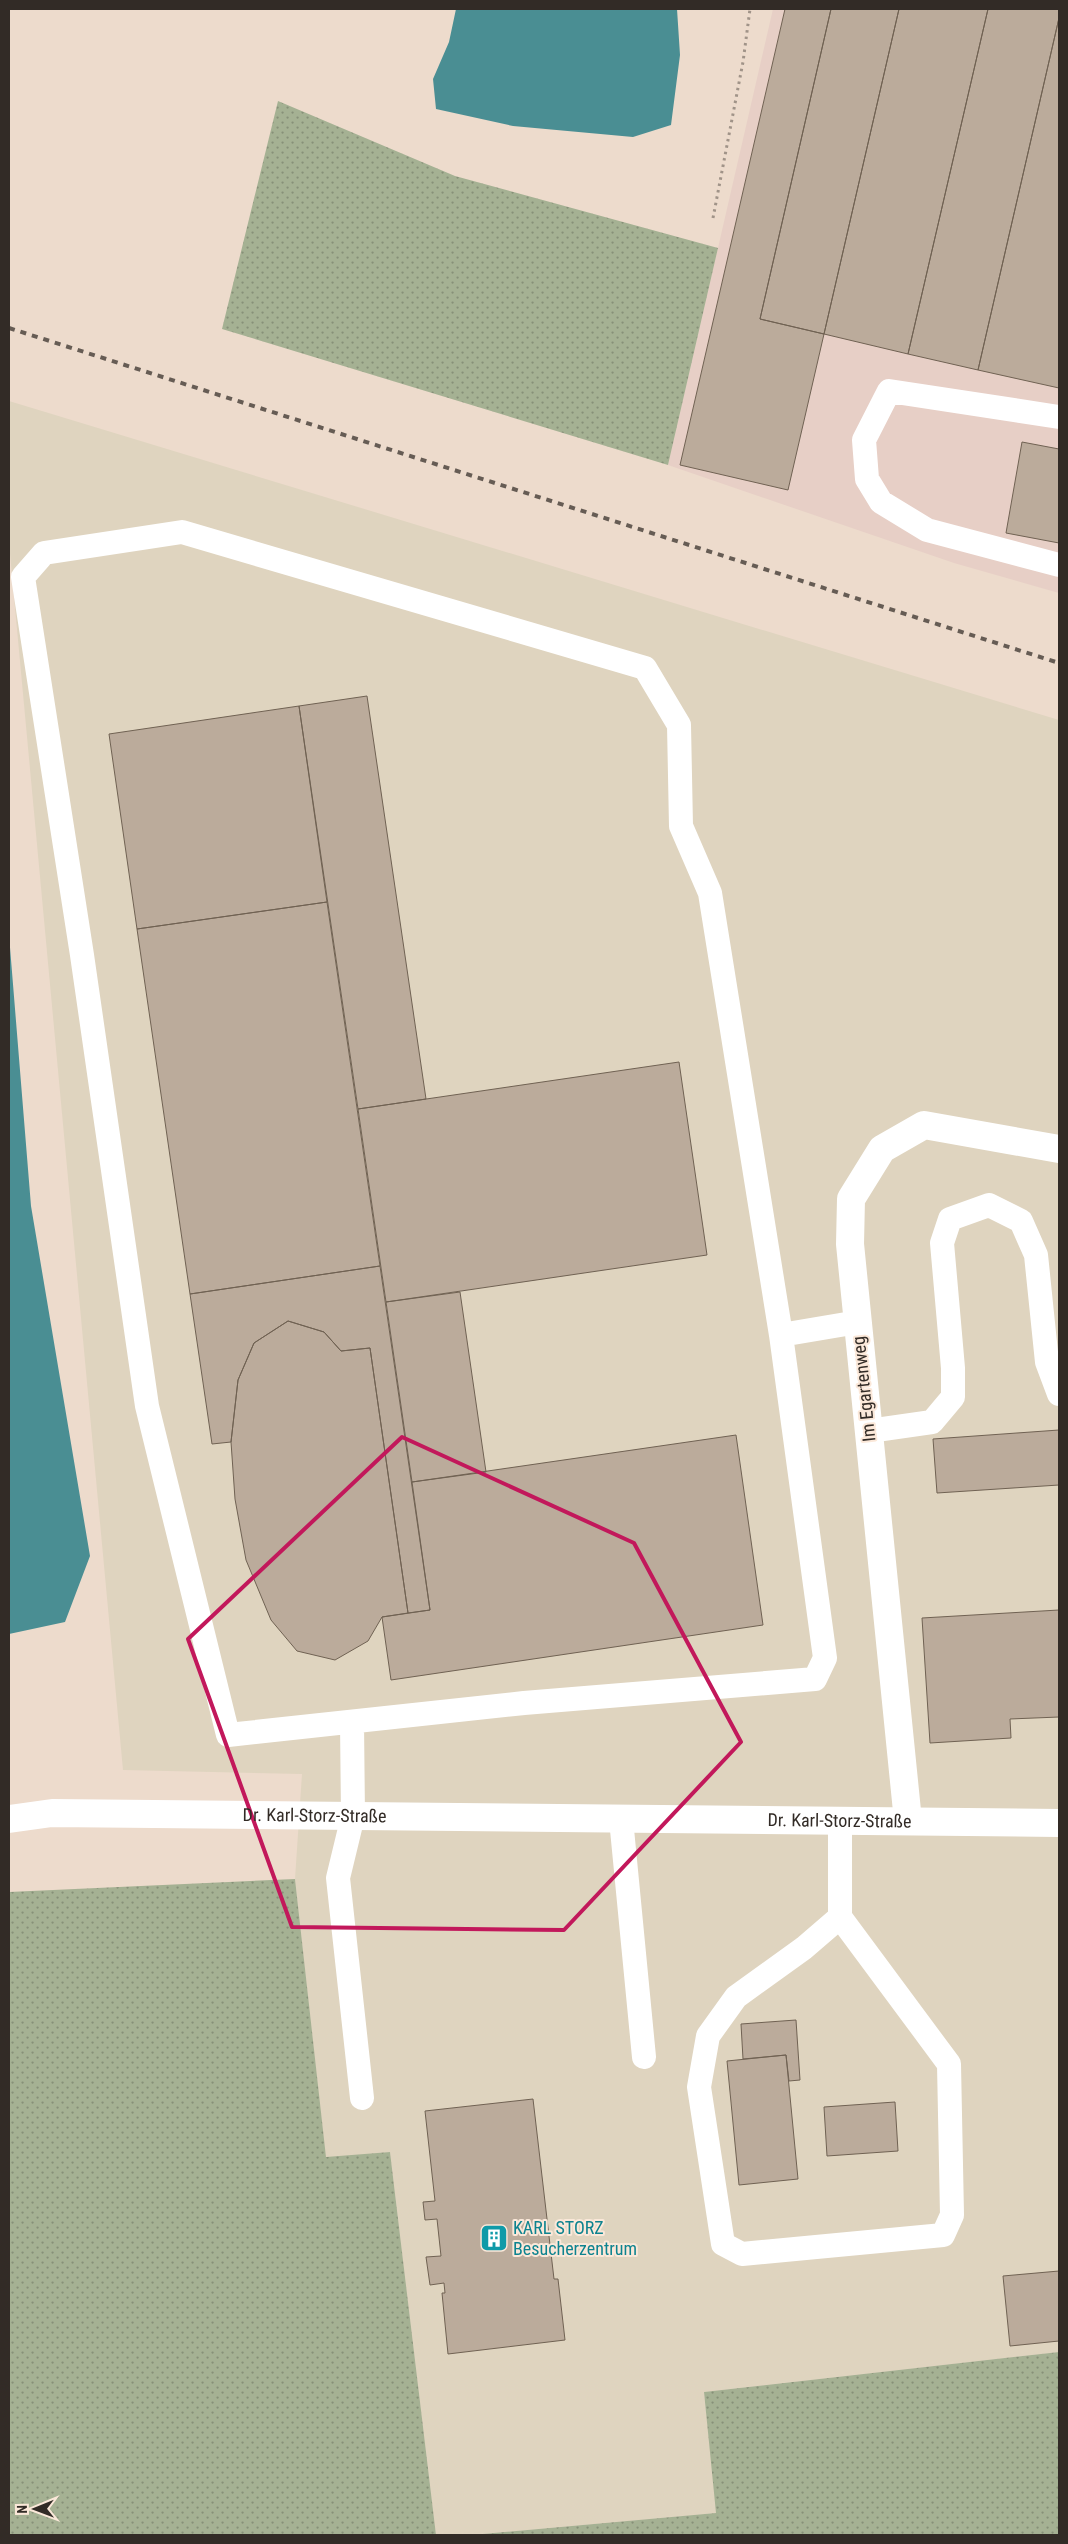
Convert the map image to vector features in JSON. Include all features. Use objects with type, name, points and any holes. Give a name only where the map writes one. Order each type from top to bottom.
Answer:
[{"type":"street","name":"Im Egartenweg","points":[[908,1821],[850,1244],[851,1199],[882,1149],[924,1125],[1059,1149]]},
{"type":"street","name":"Dr. Karl-Storz-Straße","points":[[9,1819],[52,1813],[1059,1823]]},
{"type":"lane","points":[[1059,418],[889,391],[864,440],[867,479],[881,502],[927,530],[1059,566]]},
{"type":"lane","points":[[182,532],[645,668],[680,725],[681,826],[710,893],[781,1335],[825,1658],[815,1679],[524,1703],[228,1735],[147,1406],[82,955],[23,578],[44,553],[182,532]]},
{"type":"lane","points":[[869,1431],[932,1422],[953,1397],[951,1340],[942,1243],[950,1219],[989,1205],[1021,1221],[1036,1255],[1047,1362],[1059,1394]]},
{"type":"lane","points":[[781,1335],[858,1322]]},
{"type":"lane","points":[[352,1722],[353,1816],[338,1878],[362,2098]]},
{"type":"lane","points":[[621,1818],[644,2057]]},
{"type":"lane","points":[[840,1820],[840,1917],[949,2064],[952,2215],[943,2235],[742,2254],[723,2244],[699,2087],[708,2036],[736,1997],[804,1948],[840,1917]]},
{"type":"path","points":[[713,218],[743,62],[750,9]]},
{"type":"highlighted area","points":[[402,1437],[634,1543],[741,1742],[564,1930],[292,1927],[188,1639]]},
{"type":"shaded area","points":[[773,9],[1059,9],[1059,593],[954,563],[668,465]]},
{"type":"shaded area","points":[[9,401],[1059,720],[1059,2352],[704,2392],[717,2513],[472,2535],[436,2535],[390,2152],[326,2158],[295,1879],[302,1774],[123,1770],[9,543]]},
{"type":"green space","points":[[278,101],[455,176],[718,248],[668,465],[222,329]]},
{"type":"green space","points":[[295,1879],[326,2157],[390,2152],[436,2535],[9,2535],[9,1892]]},
{"type":"green space","points":[[1059,2352],[1059,2535],[472,2535],[716,2513],[704,2392]]},
{"type":"water","points":[[456,9],[677,9],[680,55],[671,125],[633,137],[513,126],[436,109],[433,79],[449,42]]},
{"type":"water","points":[[9,935],[31,1206],[90,1556],[65,1622],[9,1634]]},
{"type":"building","points":[[785,9],[831,9],[760,319],[824,334],[788,490],[680,465]]},
{"type":"building","points":[[831,9],[899,9],[824,334],[760,319]]},
{"type":"building","points":[[899,9],[988,9],[908,354],[824,334]]},
{"type":"building","points":[[988,9],[1059,9],[1059,18],[978,370],[908,354]]},
{"type":"building","points":[[1059,18],[1059,388],[978,370]]},
{"type":"building","points":[[1022,442],[1059,449],[1059,543],[1006,533]]},
{"type":"building","points":[[367,696],[426,1099],[358,1109],[299,706]]},
{"type":"building","points":[[299,706],[327,902],[137,929],[109,734]]},
{"type":"building","points":[[327,902],[380,1266],[190,1294],[137,929]]},
{"type":"building","points":[[679,1062],[707,1255],[386,1302],[358,1109]]},
{"type":"building","points":[[380,1266],[430,1610],[408,1613],[370,1348],[341,1351],[324,1332],[288,1321],[254,1343],[238,1380],[231,1442],[212,1444],[190,1294]]},
{"type":"building","points":[[460,1292],[486,1472],[412,1482],[386,1302]]},
{"type":"building","points":[[288,1321],[324,1332],[341,1351],[370,1348],[408,1613],[382,1617],[368,1641],[335,1660],[297,1651],[271,1620],[246,1560],[235,1499],[231,1442],[238,1380],[254,1343]]},
{"type":"building","points":[[1059,1430],[1059,1485],[937,1493],[933,1439]]},
{"type":"building","points":[[736,1435],[763,1625],[391,1680],[382,1617],[430,1610],[412,1482]]},
{"type":"building","points":[[1059,1610],[1059,1717],[1010,1719],[1011,1738],[930,1743],[922,1618]]},
{"type":"building","points":[[796,2020],[800,2080],[789,2081],[786,2055],[743,2059],[741,2024]]},
{"type":"building","points":[[786,2055],[798,2179],[739,2185],[727,2061]]},
{"type":"building","name":"KARL STORZ Besucherzentrum","points":[[533,2099],[554,2279],[558,2279],[565,2340],[448,2354],[442,2293],[445,2293],[444,2283],[430,2285],[426,2257],[441,2256],[437,2219],[425,2220],[423,2202],[435,2201],[425,2111]]},
{"type":"building","points":[[895,2102],[898,2151],[827,2156],[824,2107]]},
{"type":"building","points":[[1059,2271],[1059,2341],[1010,2346],[1003,2276]]},
{"type":"railway","points":[[9,328],[1059,663]]},
{"type":"place","name":"KARL STORZ Besucherzentrum","points":[[494,2238]]}]
